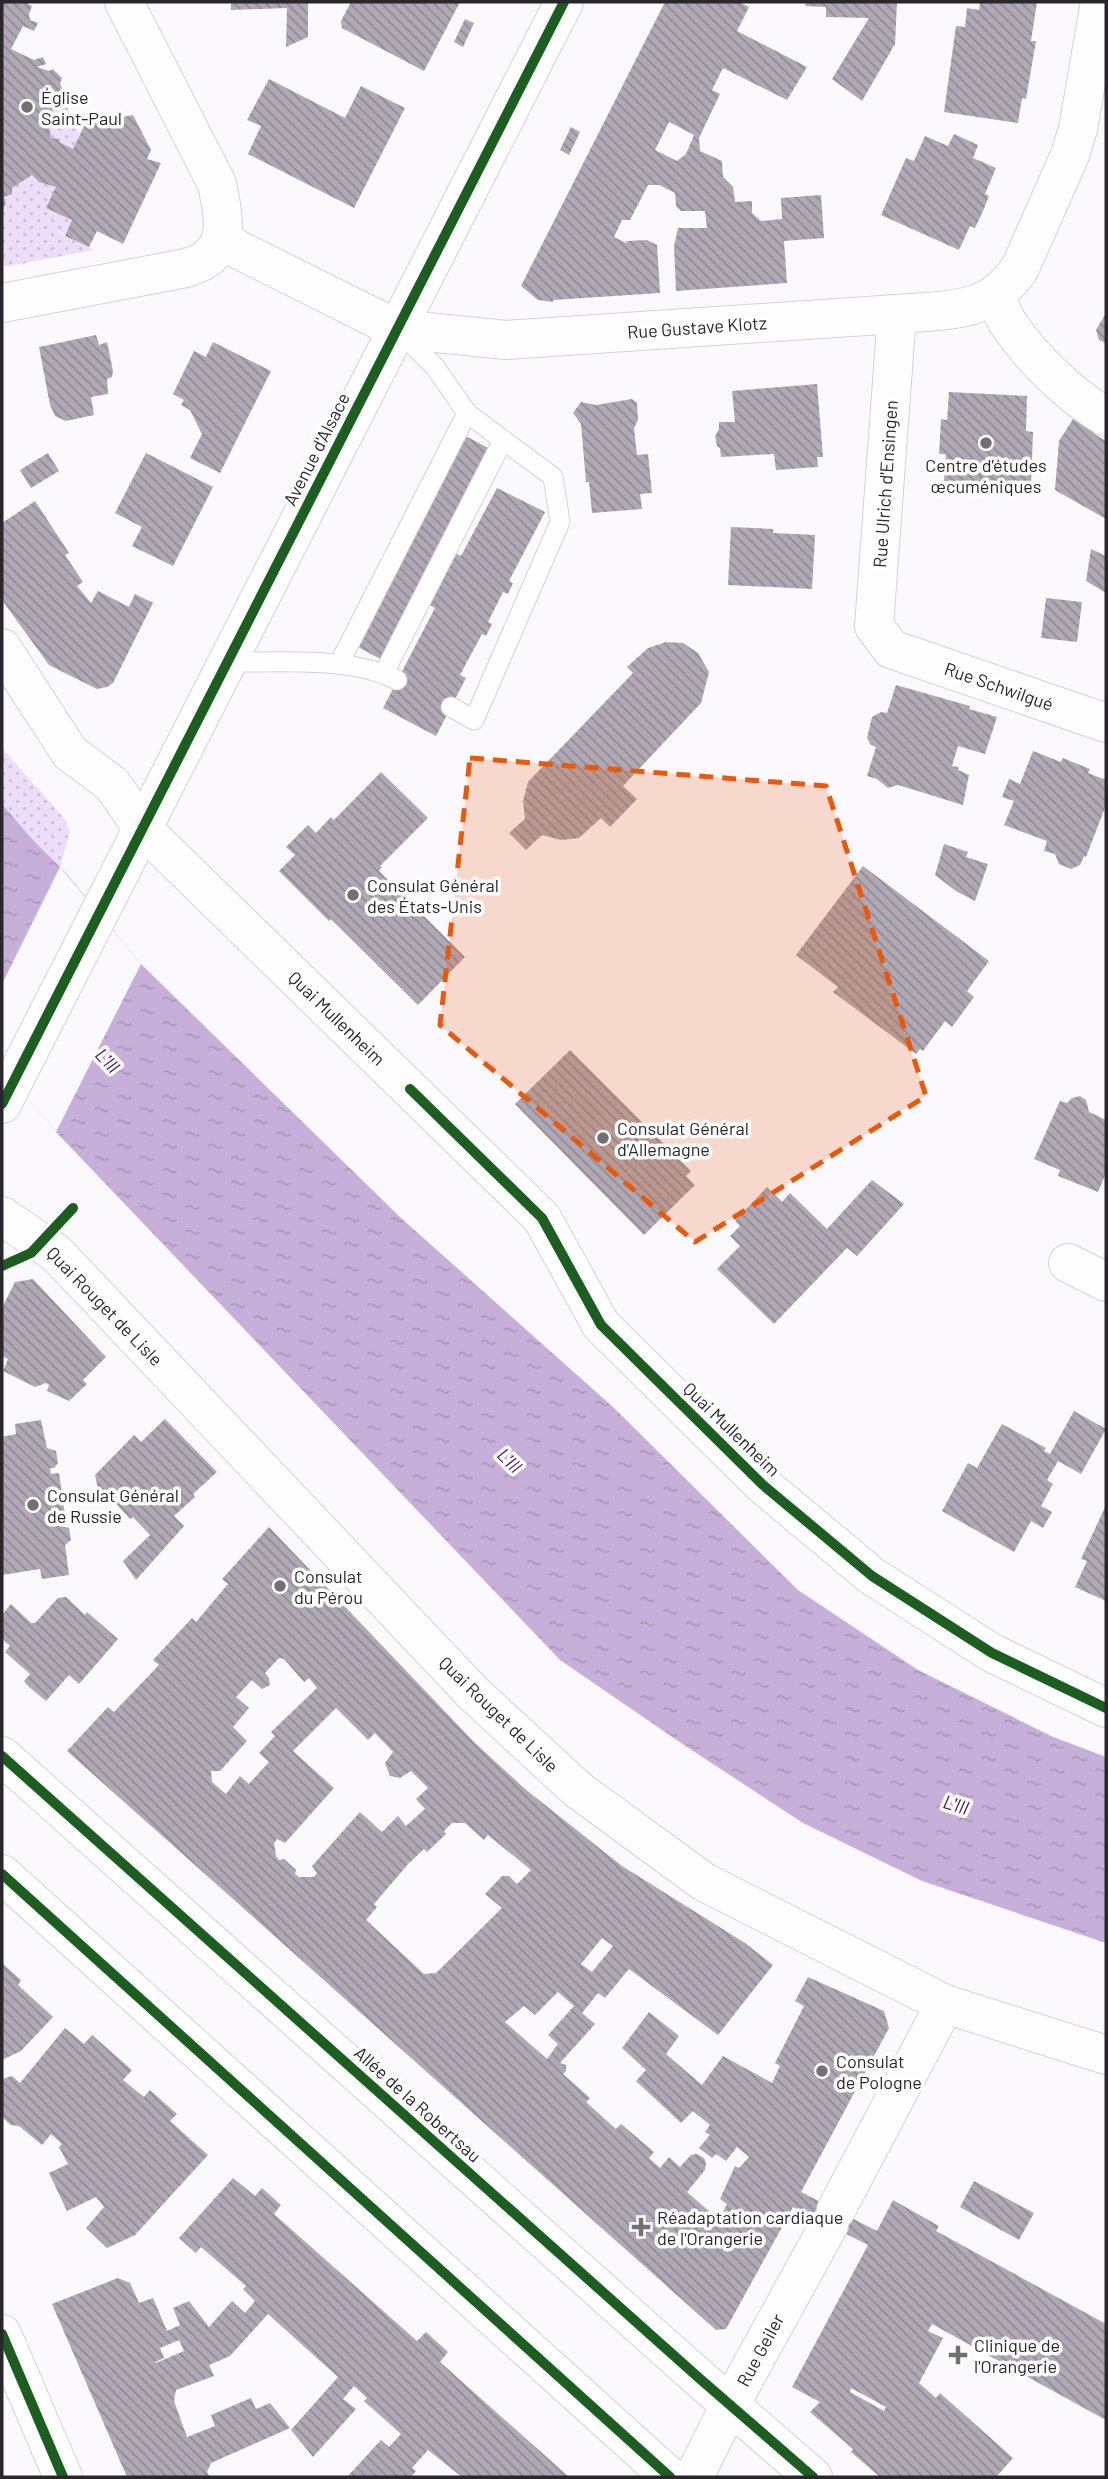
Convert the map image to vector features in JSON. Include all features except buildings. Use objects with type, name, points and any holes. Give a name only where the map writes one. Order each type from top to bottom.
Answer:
[{"type":"street","points":[[2,303],[186,268],[204,262],[221,241],[224,215],[217,184],[124,2]]},
{"type":"street","name":"Avenue d'Alsace","points":[[7,1092],[564,2]]},
{"type":"street","points":[[1100,2],[1085,99],[1070,155],[1020,268],[1011,282],[996,296],[1008,324],[1033,354],[1067,388],[1106,417]]},
{"type":"street","points":[[221,241],[397,329]]},
{"type":"street","name":"Rue Gustave Klotz","points":[[397,329],[506,340],[955,310],[996,296]]},
{"type":"street","name":"Rue Ulrich d'Ensingen","points":[[891,649],[874,626],[897,314]]},
{"type":"street","name":"Quai Mullenheim","points":[[2,648],[70,753],[112,784],[143,829],[542,1218],[601,1325],[762,1485],[872,1576],[992,1653],[1106,1708]]},
{"type":"street","name":"Rue Schwilgué","points":[[891,649],[1106,723]]},
{"type":"street","name":"Quai Rouget de Lisle","points":[[2,1216],[56,1254],[473,1693],[577,1789],[704,1882],[945,2004],[1106,2055]]},
{"type":"street","points":[[1068,1263],[1106,1282]]},
{"type":"street","name":"Allée de la Robertsau","points":[[2,1756],[813,2477]]},
{"type":"street","points":[[2,1874],[670,2477]]},
{"type":"street","name":"Rue Geiler","points":[[694,2477],[945,2004]]},
{"type":"street","points":[[2,2334],[63,2477]]},
{"type":"lane","points":[[397,329],[435,367],[467,413],[553,477],[560,522],[474,720],[451,707]]},
{"type":"lane","points":[[339,664],[467,413]]},
{"type":"lane","points":[[227,662],[339,664],[391,676],[503,440]]},
{"type":"highlighted area","points":[[470,758],[826,786],[926,1096],[695,1242],[440,1025]]},
{"type":"shaded area","points":[[63,91],[72,124],[80,133],[73,149],[59,142],[60,139],[51,138],[47,115],[54,110],[51,105],[57,102]]},
{"type":"shaded area","points":[[32,175],[39,182],[56,187],[72,220],[66,234],[59,233],[94,250],[2,266],[2,211],[6,203],[4,197],[12,188]]},
{"type":"shaded area","points":[[2,748],[64,818],[70,832],[60,867],[2,804]]},
{"type":"water","name":"L'Ill","points":[[2,804],[65,872],[141,964],[401,1218],[613,1407],[798,1590],[918,1670],[1051,1736],[1106,1757],[1106,1943],[922,1881],[803,1823],[560,1660],[56,1132],[2,1068]]},
{"type":"pier","points":[[60,867],[141,964],[56,1132],[2,1068],[2,984]]},
{"type":"cycle path","points":[[2,1104],[564,2]]},
{"type":"cycle path","points":[[410,1089],[542,1218],[601,1325],[763,1485],[872,1576],[992,1653],[1106,1708]]},
{"type":"cycle path","points":[[2,1266],[31,1253],[73,1208]]},
{"type":"cycle path","points":[[2,1756],[813,2477]]},
{"type":"cycle path","points":[[2,1874],[670,2477]]},
{"type":"cycle path","points":[[2,2334],[63,2477]]},
{"type":"place","name":"Église Saint-Paul","points":[[27,107]]},
{"type":"place","name":"Centre d'études œcuméniques","points":[[986,443]]},
{"type":"place","name":"Consulat Général des États-Unis","points":[[353,895]]},
{"type":"place","name":"Consulat Général d'Allemagne","points":[[603,1138]]},
{"type":"place","name":"Consulat Général de Russie","points":[[33,1505]]},
{"type":"place","name":"Consulat du Pérou","points":[[280,1586]]},
{"type":"place","name":"Consulat de Pologne","points":[[822,2071]]},
{"type":"place","name":"Réadaptation cardiaque de l'Orangerie","points":[[641,2227]]},
{"type":"place","name":"Clinique de l'Orangerie","points":[[958,2355]]}]
